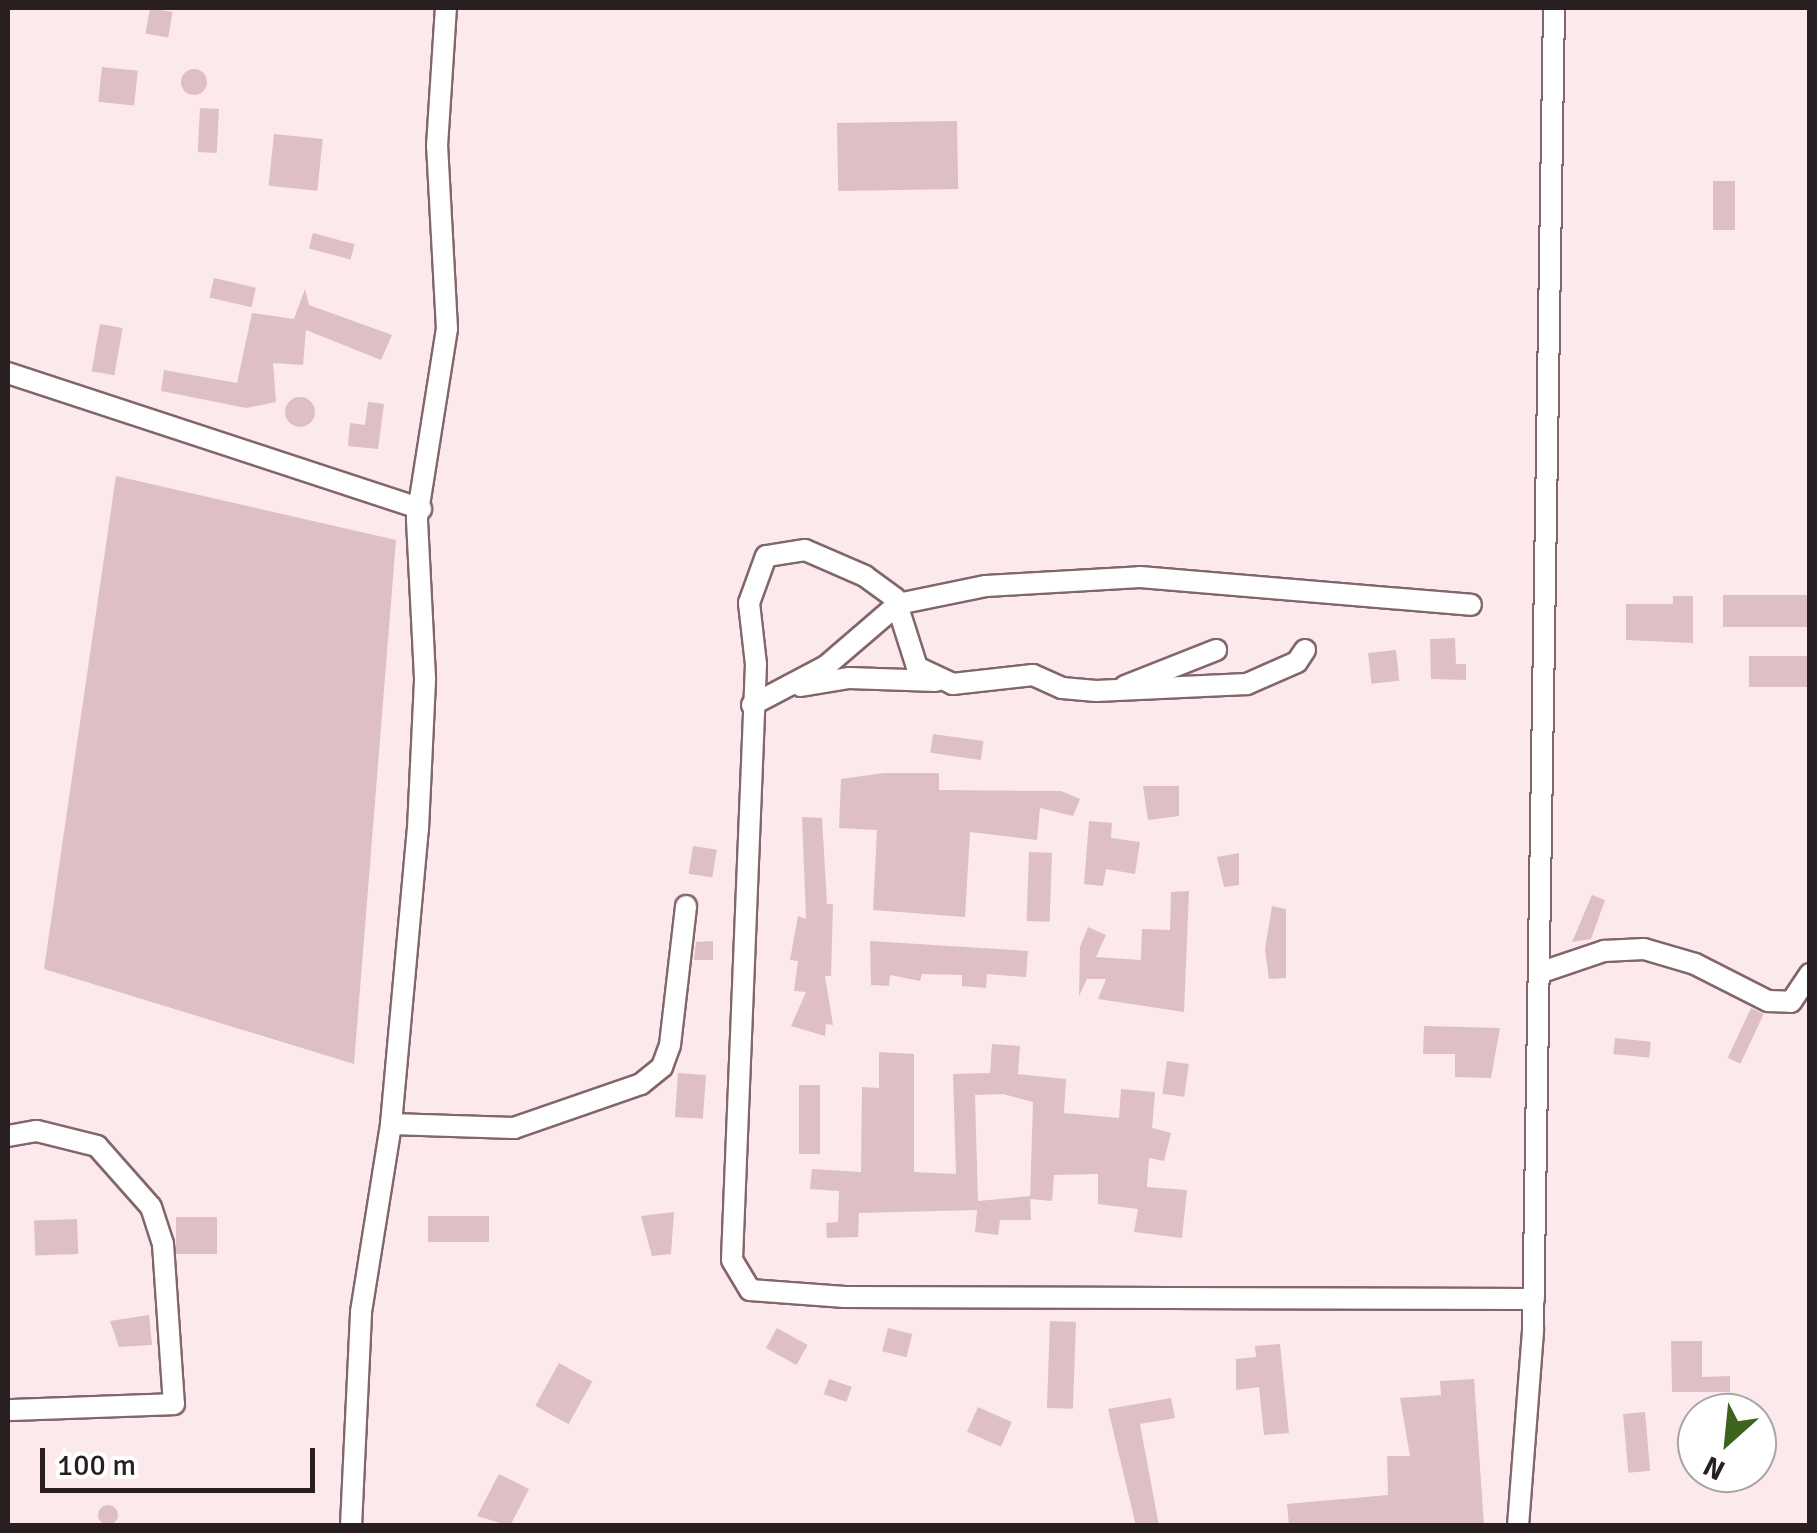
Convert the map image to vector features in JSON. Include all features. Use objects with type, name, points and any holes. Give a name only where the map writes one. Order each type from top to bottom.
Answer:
[{"type":"street","points":[[351,1526],[361,1312],[391,1124],[420,792],[421,510],[447,329],[437,146],[446,8]]},
{"type":"street","points":[[1518,1526],[1534,1299],[1554,8]]},
{"type":"street","points":[[8,373],[421,510]]},
{"type":"street","points":[[940,682],[917,667],[898,604],[827,557],[791,548],[766,556],[749,604],[756,664],[738,1112],[729,1216],[732,1260],[750,1290],[865,1297],[1534,1299]]},
{"type":"street","points":[[752,705],[789,688],[898,604],[986,586],[1140,577],[1472,604]]},
{"type":"street","points":[[1120,690],[1216,650]]},
{"type":"street","points":[[789,688],[849,678],[980,685],[1033,675],[1062,688],[1120,690],[1247,684],[1297,662],[1305,650]]},
{"type":"street","points":[[391,1124],[514,1128],[641,1084],[662,1067],[670,1046],[686,906]]},
{"type":"street","points":[[1540,973],[1604,951],[1644,949],[1695,964],[1768,1002],[1800,1003],[1810,974]]},
{"type":"street","points":[[8,1136],[37,1132],[97,1146],[151,1207],[163,1244],[174,1404],[8,1410]]},
{"type":"building","points":[[150,8],[173,12],[168,38],[145,34]]},
{"type":"building","points":[[102,67],[138,71],[134,106],[98,102]]},
{"type":"building","points":[[194,69],[203,73],[207,82],[203,91],[194,95],[185,91],[181,82],[185,73]]},
{"type":"building","points":[[200,108],[219,109],[217,153],[198,152]]},
{"type":"building","points":[[957,121],[958,189],[838,191],[837,123]]},
{"type":"building","points":[[274,134],[323,139],[317,191],[269,186]]},
{"type":"building","points":[[1713,181],[1735,181],[1735,230],[1713,230]]},
{"type":"building","points":[[313,233],[355,244],[350,260],[309,248]]},
{"type":"building","points":[[214,278],[256,288],[251,307],[210,297]]},
{"type":"building","points":[[305,289],[309,305],[392,335],[381,360],[306,330],[303,365],[273,363],[276,402],[246,408],[161,391],[164,370],[237,383],[252,313],[294,319]]},
{"type":"building","points":[[100,324],[123,328],[114,375],[92,371]]},
{"type":"building","points":[[300,397],[310,402],[315,412],[310,422],[300,427],[290,422],[285,412],[290,402]]},
{"type":"building","points":[[368,402],[384,404],[378,449],[348,446],[350,423],[365,425]]},
{"type":"building","points":[[116,476],[396,540],[354,1064],[44,969]]},
{"type":"building","points":[[1723,595],[1810,595],[1810,627],[1723,627]]},
{"type":"building","points":[[1673,596],[1693,596],[1693,643],[1626,640],[1626,604],[1673,604]]},
{"type":"building","points":[[1455,638],[1456,664],[1466,664],[1466,680],[1431,679],[1430,639]]},
{"type":"building","points":[[1396,650],[1399,681],[1371,684],[1368,653]]},
{"type":"building","points":[[1749,656],[1810,656],[1810,687],[1749,687]]},
{"type":"building","points":[[933,734],[984,741],[981,760],[930,753]]},
{"type":"building","points":[[884,773],[939,773],[939,790],[1061,791],[1080,799],[1073,816],[1040,808],[1037,840],[970,832],[965,917],[873,910],[877,830],[839,828],[841,779]]},
{"type":"building","points":[[1143,786],[1179,786],[1179,816],[1148,820]]},
{"type":"building","points":[[802,817],[822,818],[827,904],[833,904],[831,976],[825,976],[833,1025],[826,1024],[825,1036],[791,1026],[806,992],[794,991],[798,961],[790,960],[798,916],[806,919]]},
{"type":"building","points":[[1089,821],[1112,823],[1111,838],[1140,842],[1135,874],[1106,869],[1103,886],[1084,884]]},
{"type":"building","points":[[693,846],[717,850],[712,877],[689,874]]},
{"type":"building","points":[[1029,852],[1052,853],[1050,922],[1027,921]]},
{"type":"building","points":[[1239,853],[1239,885],[1224,887],[1217,857]]},
{"type":"building","points":[[1189,891],[1184,1012],[1098,999],[1106,979],[1087,979],[1079,996],[1080,947],[1088,927],[1106,935],[1096,957],[1141,960],[1142,929],[1170,930],[1171,892]]},
{"type":"building","points":[[1592,895],[1605,900],[1591,939],[1572,942]]},
{"type":"building","points":[[1272,906],[1286,909],[1286,978],[1269,979],[1265,949]]},
{"type":"building","points":[[713,941],[713,960],[694,960],[696,942]]},
{"type":"building","points":[[870,941],[1028,951],[1026,977],[987,974],[986,988],[962,986],[962,975],[922,974],[920,981],[890,975],[889,986],[871,985]]},
{"type":"building","points":[[1751,1008],[1764,1014],[1740,1064],[1728,1058]]},
{"type":"building","points":[[1424,1026],[1500,1028],[1491,1078],[1455,1077],[1455,1054],[1423,1054]]},
{"type":"building","points":[[1615,1038],[1651,1042],[1649,1058],[1613,1054]]},
{"type":"building","points":[[992,1044],[1020,1046],[1018,1074],[1066,1079],[1064,1113],[1119,1118],[1121,1089],[1155,1092],[1152,1128],[1171,1133],[1164,1161],[1149,1158],[1147,1187],[1187,1190],[1182,1238],[1134,1232],[1138,1209],[1098,1204],[1098,1174],[1054,1175],[1052,1201],[1030,1199],[1031,1220],[1000,1220],[998,1235],[975,1232],[977,1210],[859,1213],[858,1237],[827,1238],[826,1223],[838,1222],[839,1191],[810,1189],[812,1169],[861,1172],[862,1087],[879,1088],[879,1052],[914,1054],[914,1172],[956,1174],[953,1074],[990,1073]],"holes":[[[1003,1094],[1033,1102],[1030,1197],[978,1201],[975,1095]]]},
{"type":"building","points":[[1167,1061],[1189,1064],[1184,1097],[1162,1094]]},
{"type":"building","points":[[678,1073],[706,1075],[703,1119],[675,1117]]},
{"type":"building","points":[[799,1085],[820,1085],[820,1154],[799,1154]]},
{"type":"building","points":[[674,1212],[671,1254],[652,1256],[641,1216]]},
{"type":"building","points":[[428,1216],[489,1216],[489,1242],[428,1242]]},
{"type":"building","points":[[176,1217],[217,1217],[217,1254],[176,1254]]},
{"type":"building","points":[[77,1219],[78,1254],[35,1255],[34,1221]]},
{"type":"building","points":[[149,1315],[152,1345],[119,1347],[110,1321]]},
{"type":"building","points":[[1050,1321],[1076,1322],[1073,1409],[1047,1408]]},
{"type":"building","points":[[777,1328],[808,1345],[796,1365],[766,1348]]},
{"type":"building","points":[[888,1328],[912,1334],[906,1357],[882,1351]]},
{"type":"building","points":[[1671,1341],[1702,1341],[1702,1377],[1730,1376],[1730,1392],[1672,1392]]},
{"type":"building","points":[[1280,1344],[1289,1433],[1264,1435],[1259,1387],[1236,1390],[1236,1359],[1256,1357],[1255,1346]]},
{"type":"building","points":[[559,1363],[592,1381],[568,1424],[535,1406]]},
{"type":"building","points":[[829,1379],[852,1387],[846,1402],[824,1394]]},
{"type":"building","points":[[1474,1379],[1484,1526],[1289,1526],[1287,1504],[1388,1495],[1387,1456],[1410,1456],[1400,1398],[1441,1395],[1440,1381]]},
{"type":"building","points":[[1171,1398],[1175,1418],[1140,1424],[1159,1526],[1136,1526],[1108,1409]]},
{"type":"building","points":[[978,1407],[1012,1422],[1001,1447],[967,1432]]},
{"type":"building","points":[[1645,1412],[1650,1471],[1628,1473],[1623,1414]]},
{"type":"building","points":[[499,1474],[529,1489],[510,1526],[477,1516]]},
{"type":"building","points":[[108,1505],[118,1515],[108,1525],[98,1515]]}]
